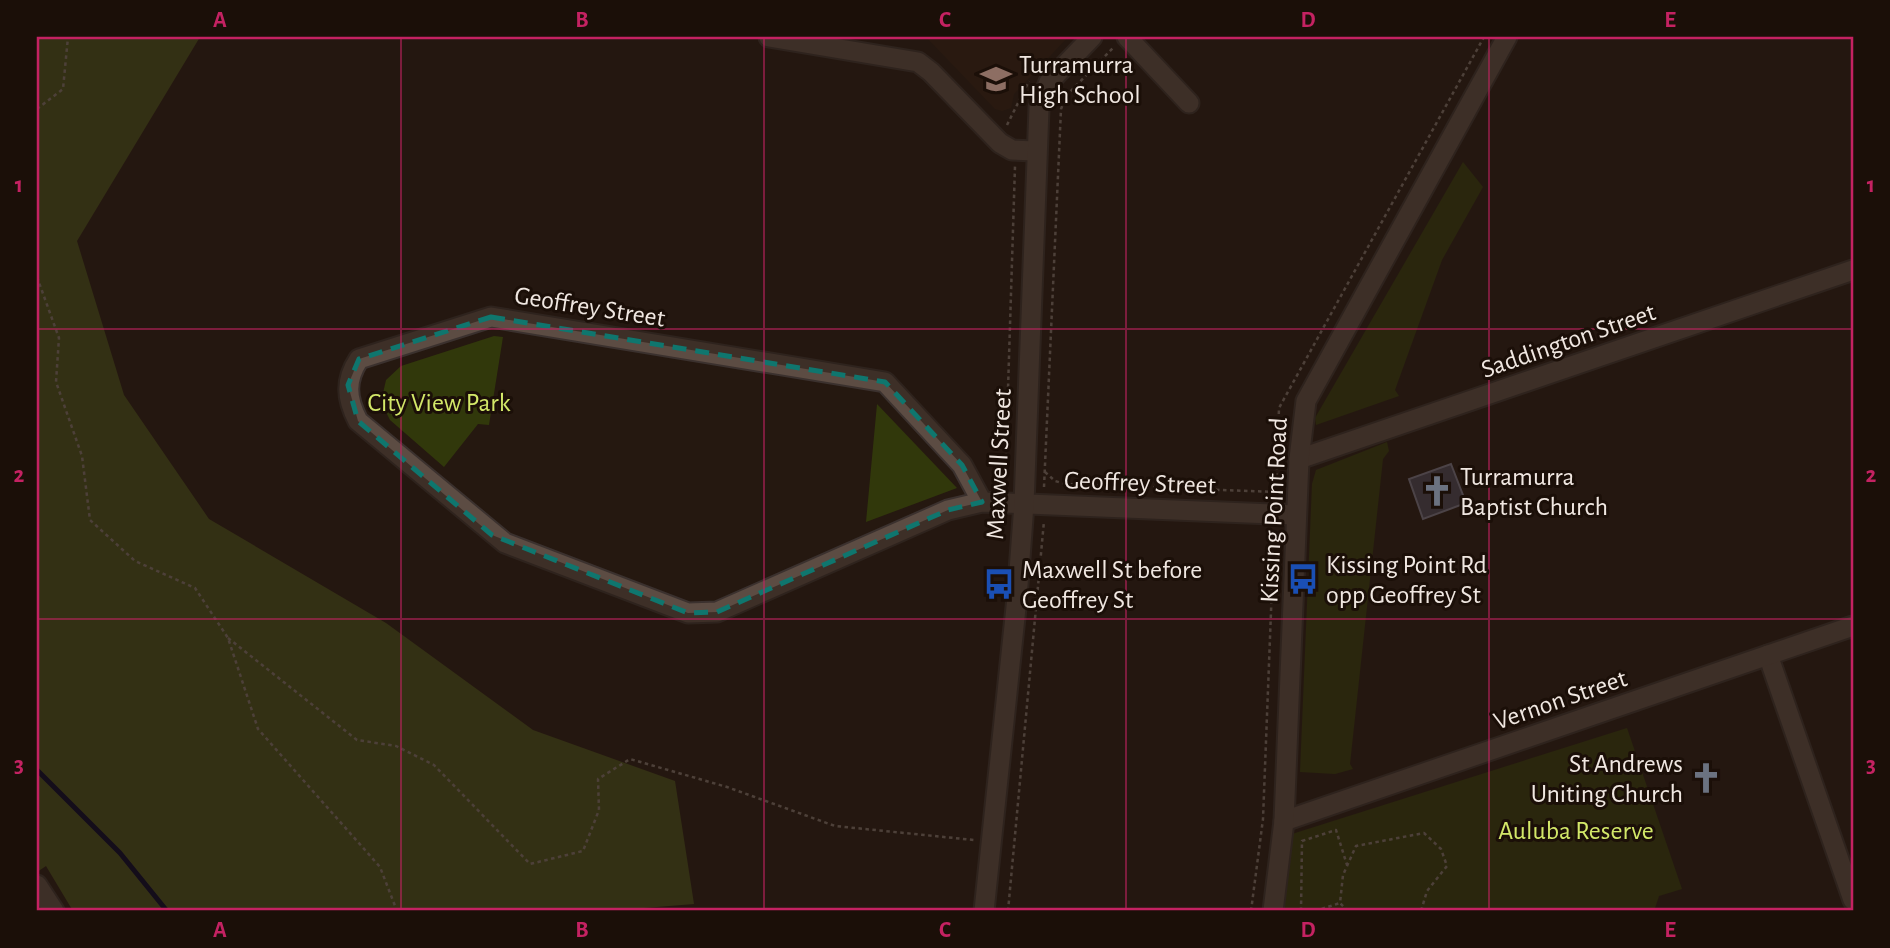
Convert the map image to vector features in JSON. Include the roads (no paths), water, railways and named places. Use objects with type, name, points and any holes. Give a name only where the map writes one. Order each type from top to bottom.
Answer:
[{"type":"street","points":[[769,37],[918,62],[1000,143],[1012,150],[1036,151]]},
{"type":"street","name":"Maxwell Street","points":[[984,911],[1017,598],[1024,504],[1039,108],[1049,82],[1093,37]]},
{"type":"street","name":"Kissing Point Road","points":[[1273,911],[1284,821],[1296,515],[1306,401],[1507,37]]},
{"type":"street","points":[[1121,42],[1189,103]]},
{"type":"street","name":"Saddington Street","points":[[1299,459],[1853,270]]},
{"type":"street","name":"Geoffrey Street","points":[[982,502],[962,465],[885,382],[491,317],[359,359],[348,385],[349,404],[358,421],[492,535],[505,543],[688,613],[717,612],[948,510],[982,502],[1296,515]]},
{"type":"street","name":"Vernon Street","points":[[1284,821],[1853,626]]},
{"type":"street","points":[[1768,656],[1853,900]]},
{"type":"street","points":[[37,885],[54,911]]},
{"type":"waterway","points":[[37,770],[120,853],[167,911]]},
{"type":"place","name":"Turramurra High School","points":[[996,79]]},
{"type":"place","name":"Turramurra Baptist Church","points":[[1437,491]]},
{"type":"place","name":"Kissing Point Rd opp Geoffrey St","points":[[1303,579]]},
{"type":"place","name":"Maxwell St before Geoffrey St","points":[[999,584]]},
{"type":"place","name":"St Andrews Uniting Church","points":[[1706,778]]},
{"type":"park label","name":"City View Park","points":[[439,402]]},
{"type":"park label","name":"Auluba Reserve","points":[[1576,830]]}]
